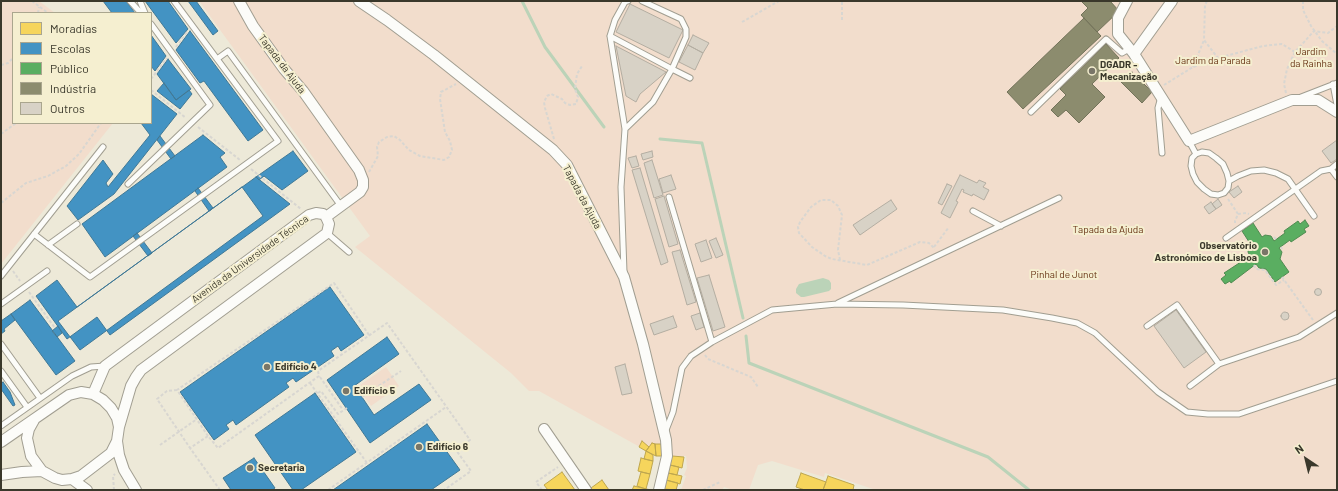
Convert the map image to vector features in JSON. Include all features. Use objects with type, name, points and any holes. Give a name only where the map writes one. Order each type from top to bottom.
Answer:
[{"type":"street","name":"Tapada da Ajuda","points":[[239,1],[253,26],[359,170],[364,180]]},
{"type":"street","name":"Tapada da Ajuda","points":[[359,1],[388,20],[434,55],[553,150],[566,164],[624,277],[643,344],[664,434],[667,456],[659,490]]},
{"type":"street","points":[[1127,1],[1118,18],[1118,34],[1161,96],[1189,141],[1290,101],[1318,100],[1337,112]]},
{"type":"street","points":[[1131,52],[1172,1]]},
{"type":"street","points":[[136,490],[124,470],[119,455],[117,441],[119,427],[131,386],[141,370],[326,233],[329,229],[329,224],[326,217],[360,192],[363,187],[364,180]]},
{"type":"street","name":"Avenida da Universidade Técnica","points":[[92,394],[105,366],[309,215],[316,213],[323,214],[326,217]]},
{"type":"street","points":[[1,442],[69,395],[81,392],[92,394],[111,408],[117,418],[119,427]]},
{"type":"street","points":[[34,420],[29,429],[27,438],[31,456],[42,471],[62,480],[81,476],[110,453],[117,441]]},
{"type":"street","points":[[544,429],[586,490]]},
{"type":"street","points":[[1,475],[42,471]]},
{"type":"street","points":[[72,479],[87,490]]},
{"type":"lane","points":[[130,1],[140,12]]},
{"type":"lane","points":[[140,1],[145,12]]},
{"type":"lane","points":[[34,234],[90,278],[278,141],[174,1]]},
{"type":"lane","points":[[624,277],[621,187],[625,129],[610,36],[615,20],[625,2],[628,1]]},
{"type":"lane","points":[[625,129],[653,102],[672,69],[686,37],[686,29],[681,19],[642,1]]},
{"type":"lane","points":[[128,184],[210,104],[152,25]]},
{"type":"lane","points":[[610,36],[690,78]]},
{"type":"lane","points":[[1031,112],[1106,39],[1122,53],[1131,52]]},
{"type":"lane","points":[[217,59],[228,51],[341,206]]},
{"type":"lane","points":[[1290,101],[1335,84],[1337,105]]},
{"type":"lane","points":[[1161,96],[1158,108],[1162,153]]},
{"type":"lane","points":[[1189,141],[1196,154]]},
{"type":"lane","points":[[1,276],[103,147]]},
{"type":"lane","points":[[1202,152],[1209,153],[1223,164],[1229,181],[1228,188],[1224,193],[1218,195],[1211,194],[1197,182],[1191,166],[1192,158],[1196,154],[1202,152]]},
{"type":"lane","points":[[1226,238],[1321,171],[1331,169],[1337,164]]},
{"type":"lane","points":[[1331,169],[1337,177]]},
{"type":"lane","points":[[1229,181],[1251,171],[1264,170],[1276,173],[1288,179],[1314,216]]},
{"type":"lane","points":[[669,198],[712,342]]},
{"type":"lane","points":[[837,304],[1060,198]]},
{"type":"lane","points":[[973,211],[1002,226]]},
{"type":"lane","points":[[48,245],[77,224]]},
{"type":"lane","points":[[326,233],[349,252]]},
{"type":"lane","points":[[1,304],[47,271]]},
{"type":"lane","points":[[664,434],[673,412],[682,368],[691,356],[712,342],[772,310],[837,304],[903,305],[1003,310],[1077,323],[1094,333],[1158,392],[1187,412],[1239,414],[1337,381]]},
{"type":"lane","points":[[1147,326],[1177,305],[1219,364]]},
{"type":"lane","points":[[1190,386],[1219,364],[1299,337],[1337,313]]},
{"type":"lane","points":[[1,344],[40,398]]},
{"type":"lane","points":[[1,426],[72,376],[91,367],[105,366]]},
{"type":"lane","points":[[1,371],[28,407]]},
{"type":"path","points":[[32,1],[46,12]]},
{"type":"path","points":[[742,22],[779,1]]},
{"type":"path","points":[[842,1],[842,20]]},
{"type":"path","points":[[1193,67],[1204,40],[1205,5],[1207,1]]},
{"type":"path","points":[[1303,1],[1303,10],[1314,31],[1322,41],[1337,54]]},
{"type":"path","points":[[38,12],[39,7]]},
{"type":"path","points":[[1314,31],[1328,33],[1337,26]]},
{"type":"path","points":[[1290,101],[1284,84],[1286,69],[1295,52],[1314,31]]},
{"type":"path","points":[[1204,40],[1218,58]]},
{"type":"path","points":[[1166,83],[1193,67],[1218,58],[1262,46],[1282,44],[1295,52]]},
{"type":"path","points":[[1,65],[8,63],[12,59]]},
{"type":"path","points":[[553,150],[555,145],[544,102],[547,96],[551,94],[562,99],[570,106],[576,104],[578,97],[575,89],[577,74],[582,66]]},
{"type":"path","points":[[364,180],[373,168],[378,156],[377,146],[379,142],[387,137],[394,136],[409,150],[420,156],[444,160],[449,157],[452,150],[443,120],[440,100],[441,92],[459,82],[468,82]]},
{"type":"path","points":[[152,91],[309,215]]},
{"type":"path","points":[[1,134],[15,124]]},
{"type":"path","points":[[1,203],[26,183],[48,176],[66,166],[79,154],[100,124]]},
{"type":"path","points":[[1224,193],[1238,214],[1235,221],[1238,230]]},
{"type":"path","points":[[840,260],[838,250],[842,215],[838,206],[831,200],[821,200],[811,207],[798,227],[799,233],[812,247],[825,256],[840,260],[867,265],[920,242],[929,243],[934,247],[938,256]]},
{"type":"path","points":[[934,247],[949,227]]},
{"type":"path","points":[[1254,265],[1256,269],[1265,270],[1276,286],[1284,280]]},
{"type":"path","points":[[9,266],[55,328]]},
{"type":"path","points":[[1282,277],[1317,325]]},
{"type":"path","points":[[220,490],[157,399],[167,391],[177,390],[334,283],[370,335]]},
{"type":"path","points":[[343,410],[318,371],[387,323],[470,440],[456,450],[471,471],[444,490]]},
{"type":"path","points":[[700,350],[708,359],[750,376],[758,387]]},
{"type":"path","points":[[362,397],[401,371]]},
{"type":"path","points":[[177,390],[208,436],[218,448],[320,376]]},
{"type":"path","points":[[310,383],[367,463]]},
{"type":"path","points":[[318,393],[321,391],[338,414],[346,408]]},
{"type":"path","points":[[328,490],[446,407]]},
{"type":"path","points":[[160,445],[197,419]]},
{"type":"path","points":[[190,448],[208,436]]},
{"type":"path","points":[[542,490],[536,482],[566,461]]},
{"type":"path","points":[[114,490],[113,476],[117,473]]},
{"type":"path","points":[[703,490],[720,482]]},
{"type":"green space","points":[[1,1],[39,1],[54,12],[12,12],[12,124],[112,124],[1,264]]},
{"type":"green space","name":"Tapada da Ajuda","points":[[199,1],[1337,1],[1337,490],[876,490],[825,473],[824,477],[772,461],[758,465],[749,490],[733,490],[724,487],[722,490],[681,490],[686,476],[684,475],[687,468],[686,456],[656,456],[539,391],[529,391],[511,373],[355,247],[370,236]]},
{"type":"green space","points":[[386,367],[399,386],[371,406],[357,387]]},
{"type":"shaded area","points":[[823,278],[829,280],[831,283],[831,289],[829,291],[804,297],[801,297],[796,293],[796,289],[799,284]]},
{"type":"building: Moradias","points":[[642,441],[649,447],[646,451],[639,447]]},
{"type":"building: Moradias","points":[[652,443],[655,444],[656,456],[646,451]]},
{"type":"building: Moradias","points":[[655,444],[661,444],[664,456],[656,456]]},
{"type":"building: Moradias","points":[[646,451],[653,455],[653,461],[644,459]]},
{"type":"building: Moradias","points":[[672,456],[684,457],[682,468],[670,465]]},
{"type":"building: Moradias","points":[[641,458],[653,461],[650,474],[638,471]]},
{"type":"building: Moradias","points":[[670,465],[679,467],[677,475],[668,473]]},
{"type":"building: Moradias","points":[[562,472],[575,490],[548,490],[544,485]]},
{"type":"building: Moradias","points":[[641,472],[650,474],[646,489],[637,486]]},
{"type":"building: Moradias","points":[[668,473],[682,476],[680,484],[666,480]]},
{"type":"building: Moradias","points":[[801,473],[826,482],[823,490],[805,490],[796,487]]},
{"type":"building: Moradias","points":[[828,476],[854,485],[853,490],[823,490]]},
{"type":"building: Moradias","points":[[602,480],[609,490],[593,490],[591,488]]},
{"type":"building: Moradias","points":[[666,480],[678,483],[676,490],[664,489]]},
{"type":"building: Moradias","points":[[634,486],[646,489],[652,490],[632,490]]},
{"type":"building: Escolas","points":[[103,1],[126,1],[134,12],[111,12]]},
{"type":"building: Escolas","points":[[145,1],[168,1],[188,29],[176,43]]},
{"type":"building: Escolas","points":[[188,1],[196,1],[218,31],[213,35]]},
{"type":"building: Escolas","points":[[190,31],[263,130],[248,141],[204,81],[200,83],[176,50]]},
{"type":"building: Escolas","points":[[152,36],[166,56],[155,71],[152,67]]},
{"type":"building: Escolas","points":[[168,59],[191,89],[176,100],[157,74]]},
{"type":"building: Escolas","points":[[164,83],[176,100],[189,90],[192,94],[180,109],[157,91]]},
{"type":"building: Escolas","points":[[152,95],[177,114],[114,194],[78,220],[67,206],[103,160],[113,174],[106,183],[108,187],[150,135],[142,124],[152,124]]},
{"type":"building: Escolas","points":[[203,135],[225,153],[220,157],[227,167],[105,257],[82,224]]},
{"type":"building: Escolas","points":[[160,136],[175,156],[171,159],[157,140]]},
{"type":"building: Escolas","points":[[293,151],[308,171],[282,190],[264,176],[259,180],[256,177]]},
{"type":"building: Escolas","points":[[256,177],[290,204],[110,335],[97,317],[67,339],[36,296],[57,280],[77,307]]},
{"type":"building: Escolas","points":[[242,187],[263,216],[80,350],[58,321]]},
{"type":"building: Escolas","points":[[198,188],[213,208],[209,211],[195,191]]},
{"type":"building: Escolas","points":[[137,233],[152,253],[148,256],[133,236]]},
{"type":"building: Escolas","name":"Edifício 4","points":[[330,287],[364,335],[341,351],[338,346],[331,351],[334,356],[296,382],[293,378],[286,383],[289,387],[236,425],[233,420],[226,425],[229,429],[214,440],[180,392]]},
{"type":"building: Escolas","points":[[30,300],[75,361],[56,375],[11,314]]},
{"type":"building: Escolas","points":[[11,314],[15,320],[4,329],[5,331],[1,334],[1,321]]},
{"type":"building: Escolas","points":[[58,326],[62,333],[57,337],[52,331]]},
{"type":"building: Escolas","name":"Edifício 5","points":[[387,337],[399,354],[354,386],[374,415],[419,384],[431,400],[370,443],[327,380]]},
{"type":"building: Escolas","points":[[3,382],[10,392],[15,405],[13,406],[1,389],[1,384]]},
{"type":"building: Escolas","points":[[315,393],[356,452],[301,490],[293,490],[255,435]]},
{"type":"building: Escolas","name":"Edifício 6","points":[[427,424],[460,470],[431,490],[333,490]]},
{"type":"building: Escolas","name":"Secretaria","points":[[254,458],[275,488],[272,490],[231,490],[223,478]]},
{"type":"building: Público","name":"Observatório Astronómico de Lisboa","points":[[1305,220],[1309,226],[1304,229],[1306,232],[1291,242],[1290,240],[1279,248],[1282,252],[1280,259],[1289,272],[1275,282],[1266,269],[1259,268],[1256,264],[1231,283],[1230,281],[1225,284],[1221,279],[1226,275],[1224,273],[1250,256],[1248,252],[1249,246],[1251,245],[1242,231],[1253,223],[1262,237],[1265,235],[1271,236],[1274,241],[1285,233],[1284,231],[1298,221],[1300,224]]},
{"type":"building: Indústria","points":[[1081,1],[1110,1],[1119,11],[1097,32],[1081,15],[1088,8]]},
{"type":"building: Indústria","points":[[1084,18],[1101,36],[1023,109],[1007,92]]},
{"type":"building: Indústria","name":"DGADR - Mecanização","points":[[1106,44],[1119,58],[1092,84],[1105,97],[1079,123],[1066,110],[1058,117],[1051,110],[1066,95],[1060,89]]},
{"type":"building: Indústria","points":[[1132,72],[1152,92],[1142,103],[1121,82]]},
{"type":"building: Outros","points":[[630,4],[683,30],[669,58],[616,32]]},
{"type":"building: Outros","points":[[693,35],[709,43],[703,53],[688,45]]},
{"type":"building: Outros","points":[[688,45],[703,53],[695,70],[679,62]]},
{"type":"building: Outros","points":[[616,46],[666,72],[640,94],[636,102],[626,96]]},
{"type":"building: Outros","points":[[1337,140],[1337,159],[1331,163],[1322,151]]},
{"type":"building: Outros","points":[[652,151],[653,157],[643,160],[641,154]]},
{"type":"building: Outros","points":[[636,156],[639,166],[632,168],[628,158]]},
{"type":"building: Outros","points":[[652,160],[663,195],[654,198],[644,163]]},
{"type":"building: Outros","points":[[640,168],[668,262],[661,265],[632,170]]},
{"type":"building: Outros","points":[[671,175],[676,189],[663,193],[659,179]]},
{"type":"building: Outros","points":[[960,175],[977,183],[979,180],[986,183],[983,187],[989,190],[984,200],[973,194],[972,196],[963,192],[964,190],[962,189],[956,201],[958,202],[950,218],[941,213]]},
{"type":"building: Outros","points":[[947,184],[952,186],[942,205],[938,203]]},
{"type":"building: Outros","points":[[1238,186],[1242,192],[1234,198],[1229,192]]},
{"type":"building: Outros","points":[[664,196],[678,244],[669,247],[655,199]]},
{"type":"building: Outros","points":[[1218,199],[1222,205],[1216,209],[1212,204]]},
{"type":"building: Outros","points":[[891,200],[897,209],[860,235],[853,225]]},
{"type":"building: Outros","points":[[1211,202],[1216,209],[1209,214],[1204,207]]},
{"type":"building: Outros","points":[[716,238],[723,255],[716,258],[709,241]]},
{"type":"building: Outros","points":[[706,240],[712,258],[701,262],[695,244]]},
{"type":"building: Outros","points":[[680,250],[696,302],[687,305],[672,252]]},
{"type":"building: Outros","points":[[709,275],[725,327],[713,331],[697,278]]},
{"type":"building: Outros","points":[[1318,288],[1321,289],[1321,295],[1318,296],[1315,295],[1314,292],[1315,289]]},
{"type":"building: Outros","points":[[1176,310],[1206,352],[1184,368],[1154,326]]},
{"type":"building: Outros","points":[[1285,312],[1288,313],[1288,319],[1285,320],[1282,319],[1281,316],[1282,313]]},
{"type":"building: Outros","points":[[700,313],[704,327],[696,330],[691,316]]},
{"type":"building: Outros","points":[[673,316],[677,327],[654,335],[650,324]]},
{"type":"building: Outros","points":[[625,364],[632,393],[622,395],[615,367]]},
{"type":"waterway","points":[[522,1],[545,47],[604,127]]},
{"type":"waterway","points":[[660,139],[702,143],[743,318]]},
{"type":"waterway","points":[[746,336],[749,363],[988,457],[1029,490]]},
{"type":"place","name":"DGADR - Mecanização","points":[[1092,71]]},
{"type":"place","name":"Observatório Astronómico de Lisboa","points":[[1265,252]]},
{"type":"place","name":"Edifício 4","points":[[267,367]]},
{"type":"place","name":"Edifício 5","points":[[346,391]]},
{"type":"place","name":"Edifício 6","points":[[419,447]]},
{"type":"place","name":"Secretaria","points":[[250,468]]},
{"type":"park label","name":"Jardim da Rainha","points":[[1311,58]]},
{"type":"park label","name":"Jardim da Parada","points":[[1213,61]]},
{"type":"park label","name":"Pinhal de Junot","points":[[1064,275]]}]
